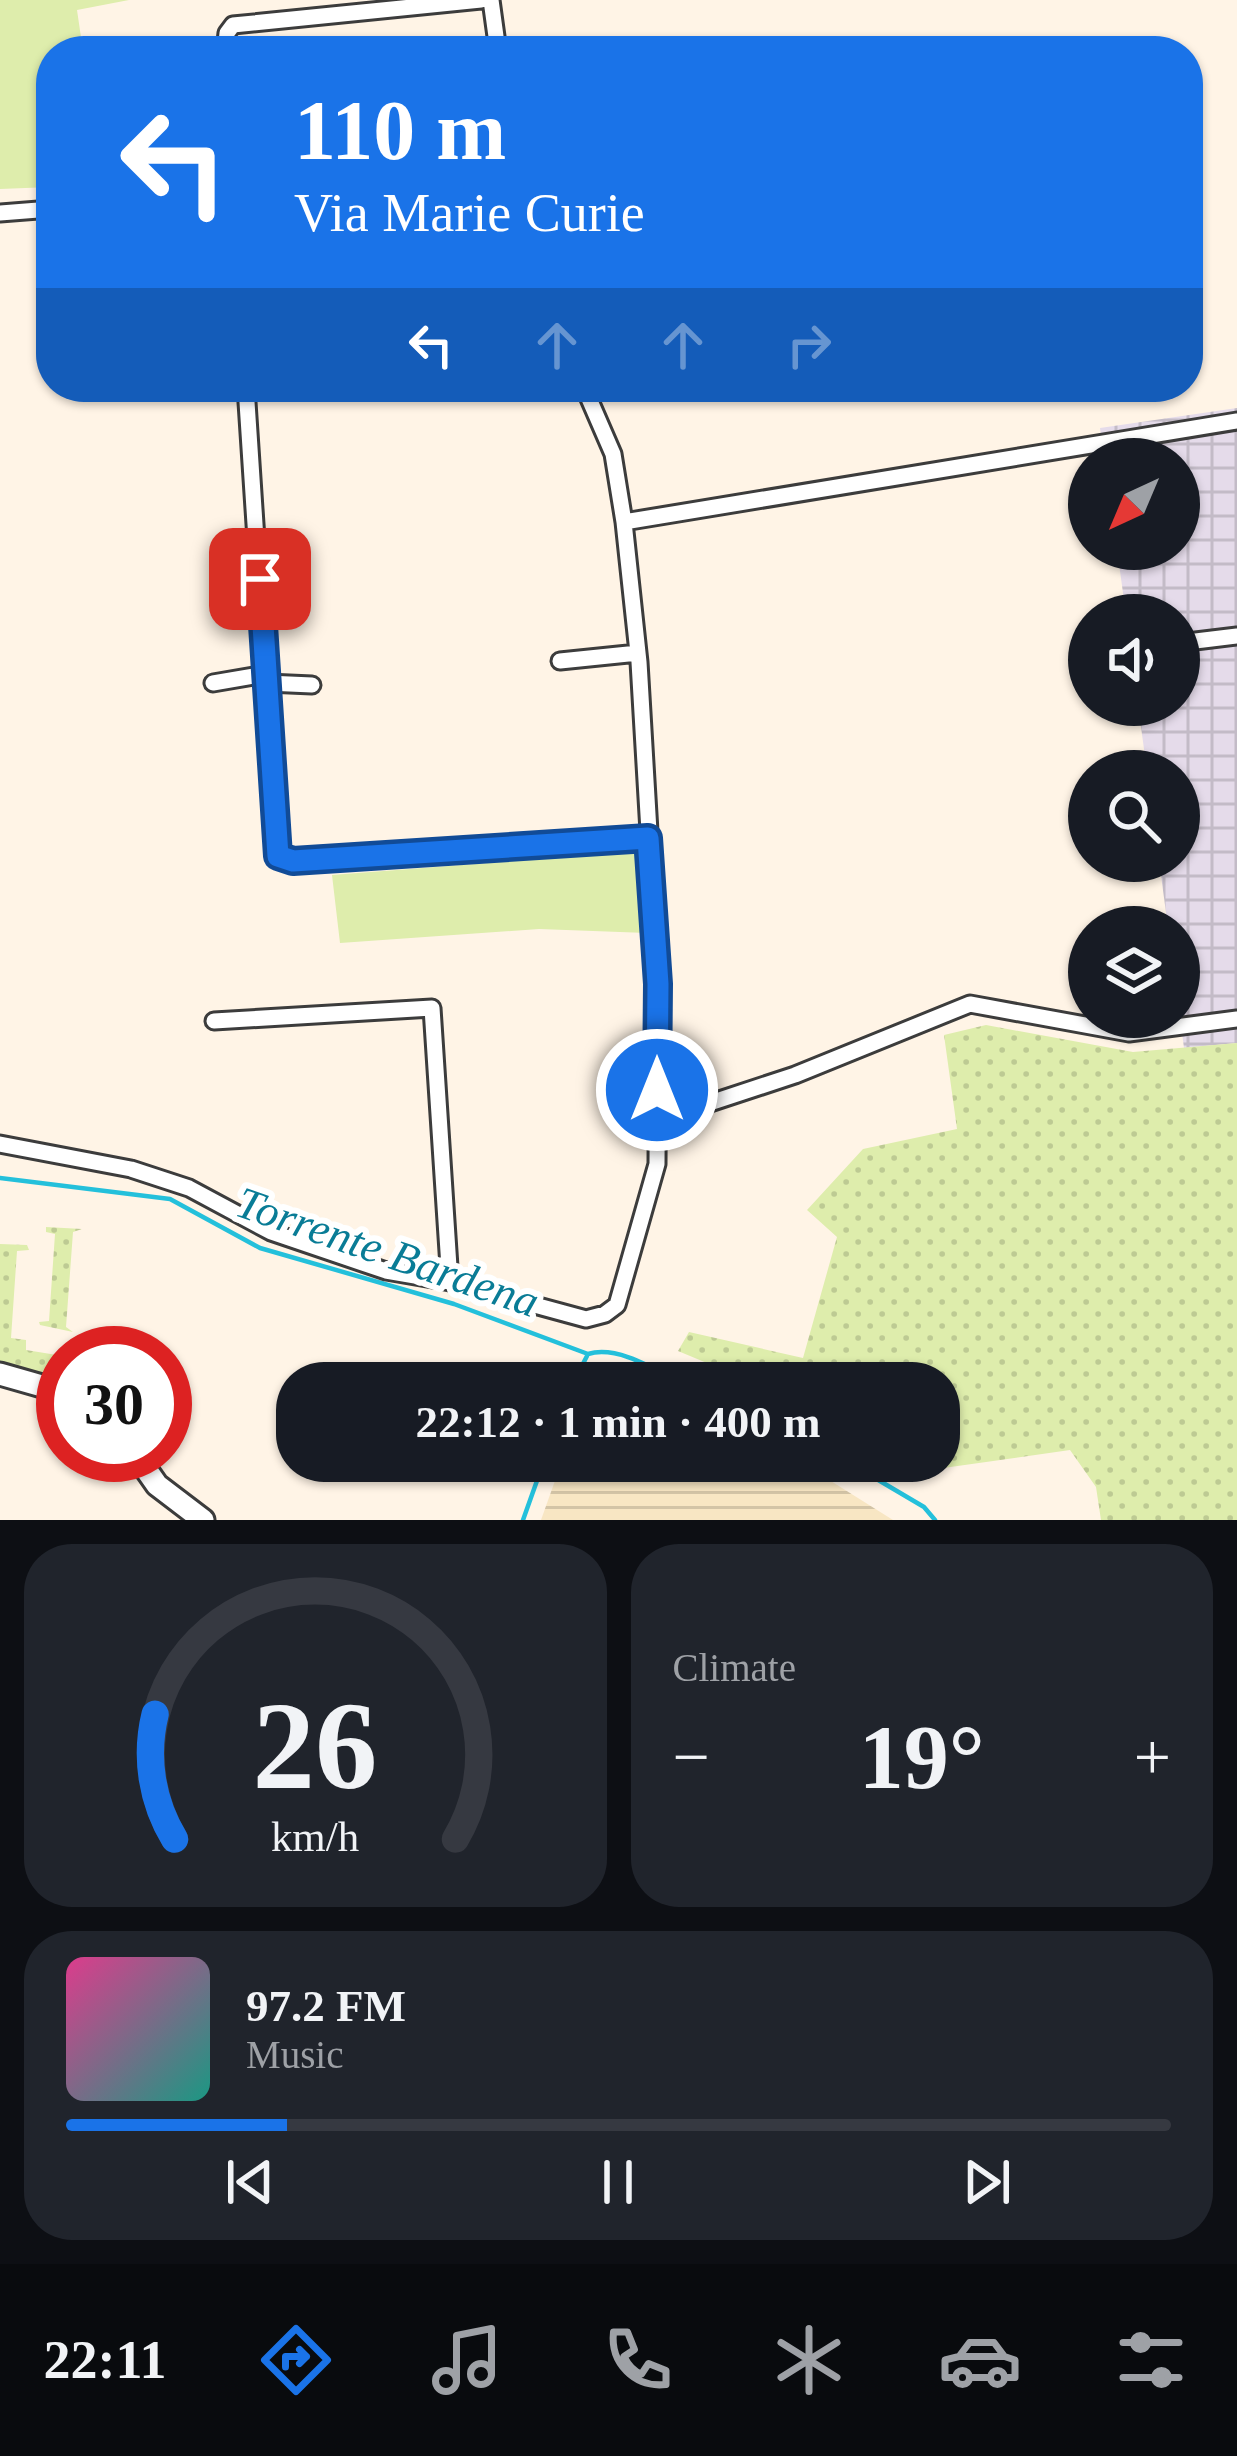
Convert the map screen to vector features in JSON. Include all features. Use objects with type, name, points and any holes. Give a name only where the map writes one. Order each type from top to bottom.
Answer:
[{"type":"street","points":[[227,36],[233,25],[481,0]]},
{"type":"street","points":[[491,0],[496,36]]},
{"type":"street","points":[[0,213],[36,210]]},
{"type":"street","points":[[247,402],[276,844],[284,861],[648,838]]},
{"type":"street","points":[[0,1144],[131,1168],[189,1188],[272,1232],[386,1271],[450,1282],[586,1319],[617,1305],[657,1164],[658,984],[638,653],[624,522],[613,454],[590,402]]},
{"type":"street","points":[[624,522],[1237,421]]},
{"type":"street","points":[[1200,640],[1237,636]]},
{"type":"street","points":[[560,661],[638,653]]},
{"type":"street","points":[[213,683],[267,679],[312,685]]},
{"type":"street","points":[[658,1135],[710,1103],[795,1075],[970,1004],[1129,1034],[1237,1019]]},
{"type":"street","points":[[214,1022],[432,1008],[450,1282]]},
{"type":"street","points":[[0,1374],[36,1384]]},
{"type":"street","points":[[156,1482],[203,1520]]},
{"type":"shaded area","points":[[1237,408],[1237,1043],[1184,1048],[1183,1038],[1200,1038],[1200,906],[1165,906],[1162,882],[1200,882],[1200,750],[1144,750],[1141,726],[1200,726],[1200,594],[1123,594],[1120,570],[1200,570],[1200,438],[1101,438],[1100,428]]},
{"type":"shaded area","points":[[555,1482],[832,1482],[893,1520],[541,1520]]},
{"type":"green space","points":[[0,0],[129,0],[77,10],[81,36],[36,36],[36,188],[0,189]]},
{"type":"green space","points":[[642,851],[647,933],[539,929],[340,943],[332,875]]},
{"type":"green space","points":[[986,1025],[1133,1052],[1237,1043],[1237,1520],[1101,1520],[1096,1487],[1070,1450],[960,1466],[960,1362],[704,1362],[678,1351],[689,1332],[803,1358],[837,1237],[807,1210],[863,1149],[957,1129],[944,1035]]},
{"type":"green space","points":[[46,1227],[82,1229],[73,1232],[66,1326],[39,1322],[49,1321],[55,1234],[46,1232]]},
{"type":"green space","points":[[0,1244],[27,1245],[29,1250],[17,1251],[11,1338],[26,1340],[26,1350],[36,1352],[36,1374],[0,1364]]},
{"type":"waterway","name":"Torrente Bardena","points":[[0,1178],[170,1199],[260,1248],[454,1304],[588,1354],[612,1353],[639,1362]]},
{"type":"waterway","points":[[584,1362],[587,1356]]},
{"type":"waterway","points":[[523,1520],[537,1482]]},
{"type":"waterway","name":"Torrente Bardena","points":[[882,1482],[924,1507],[935,1520]]},
{"type":"route","points":[[260,579],[278,856],[293,861],[648,838],[658,984],[657,1090]]}]
